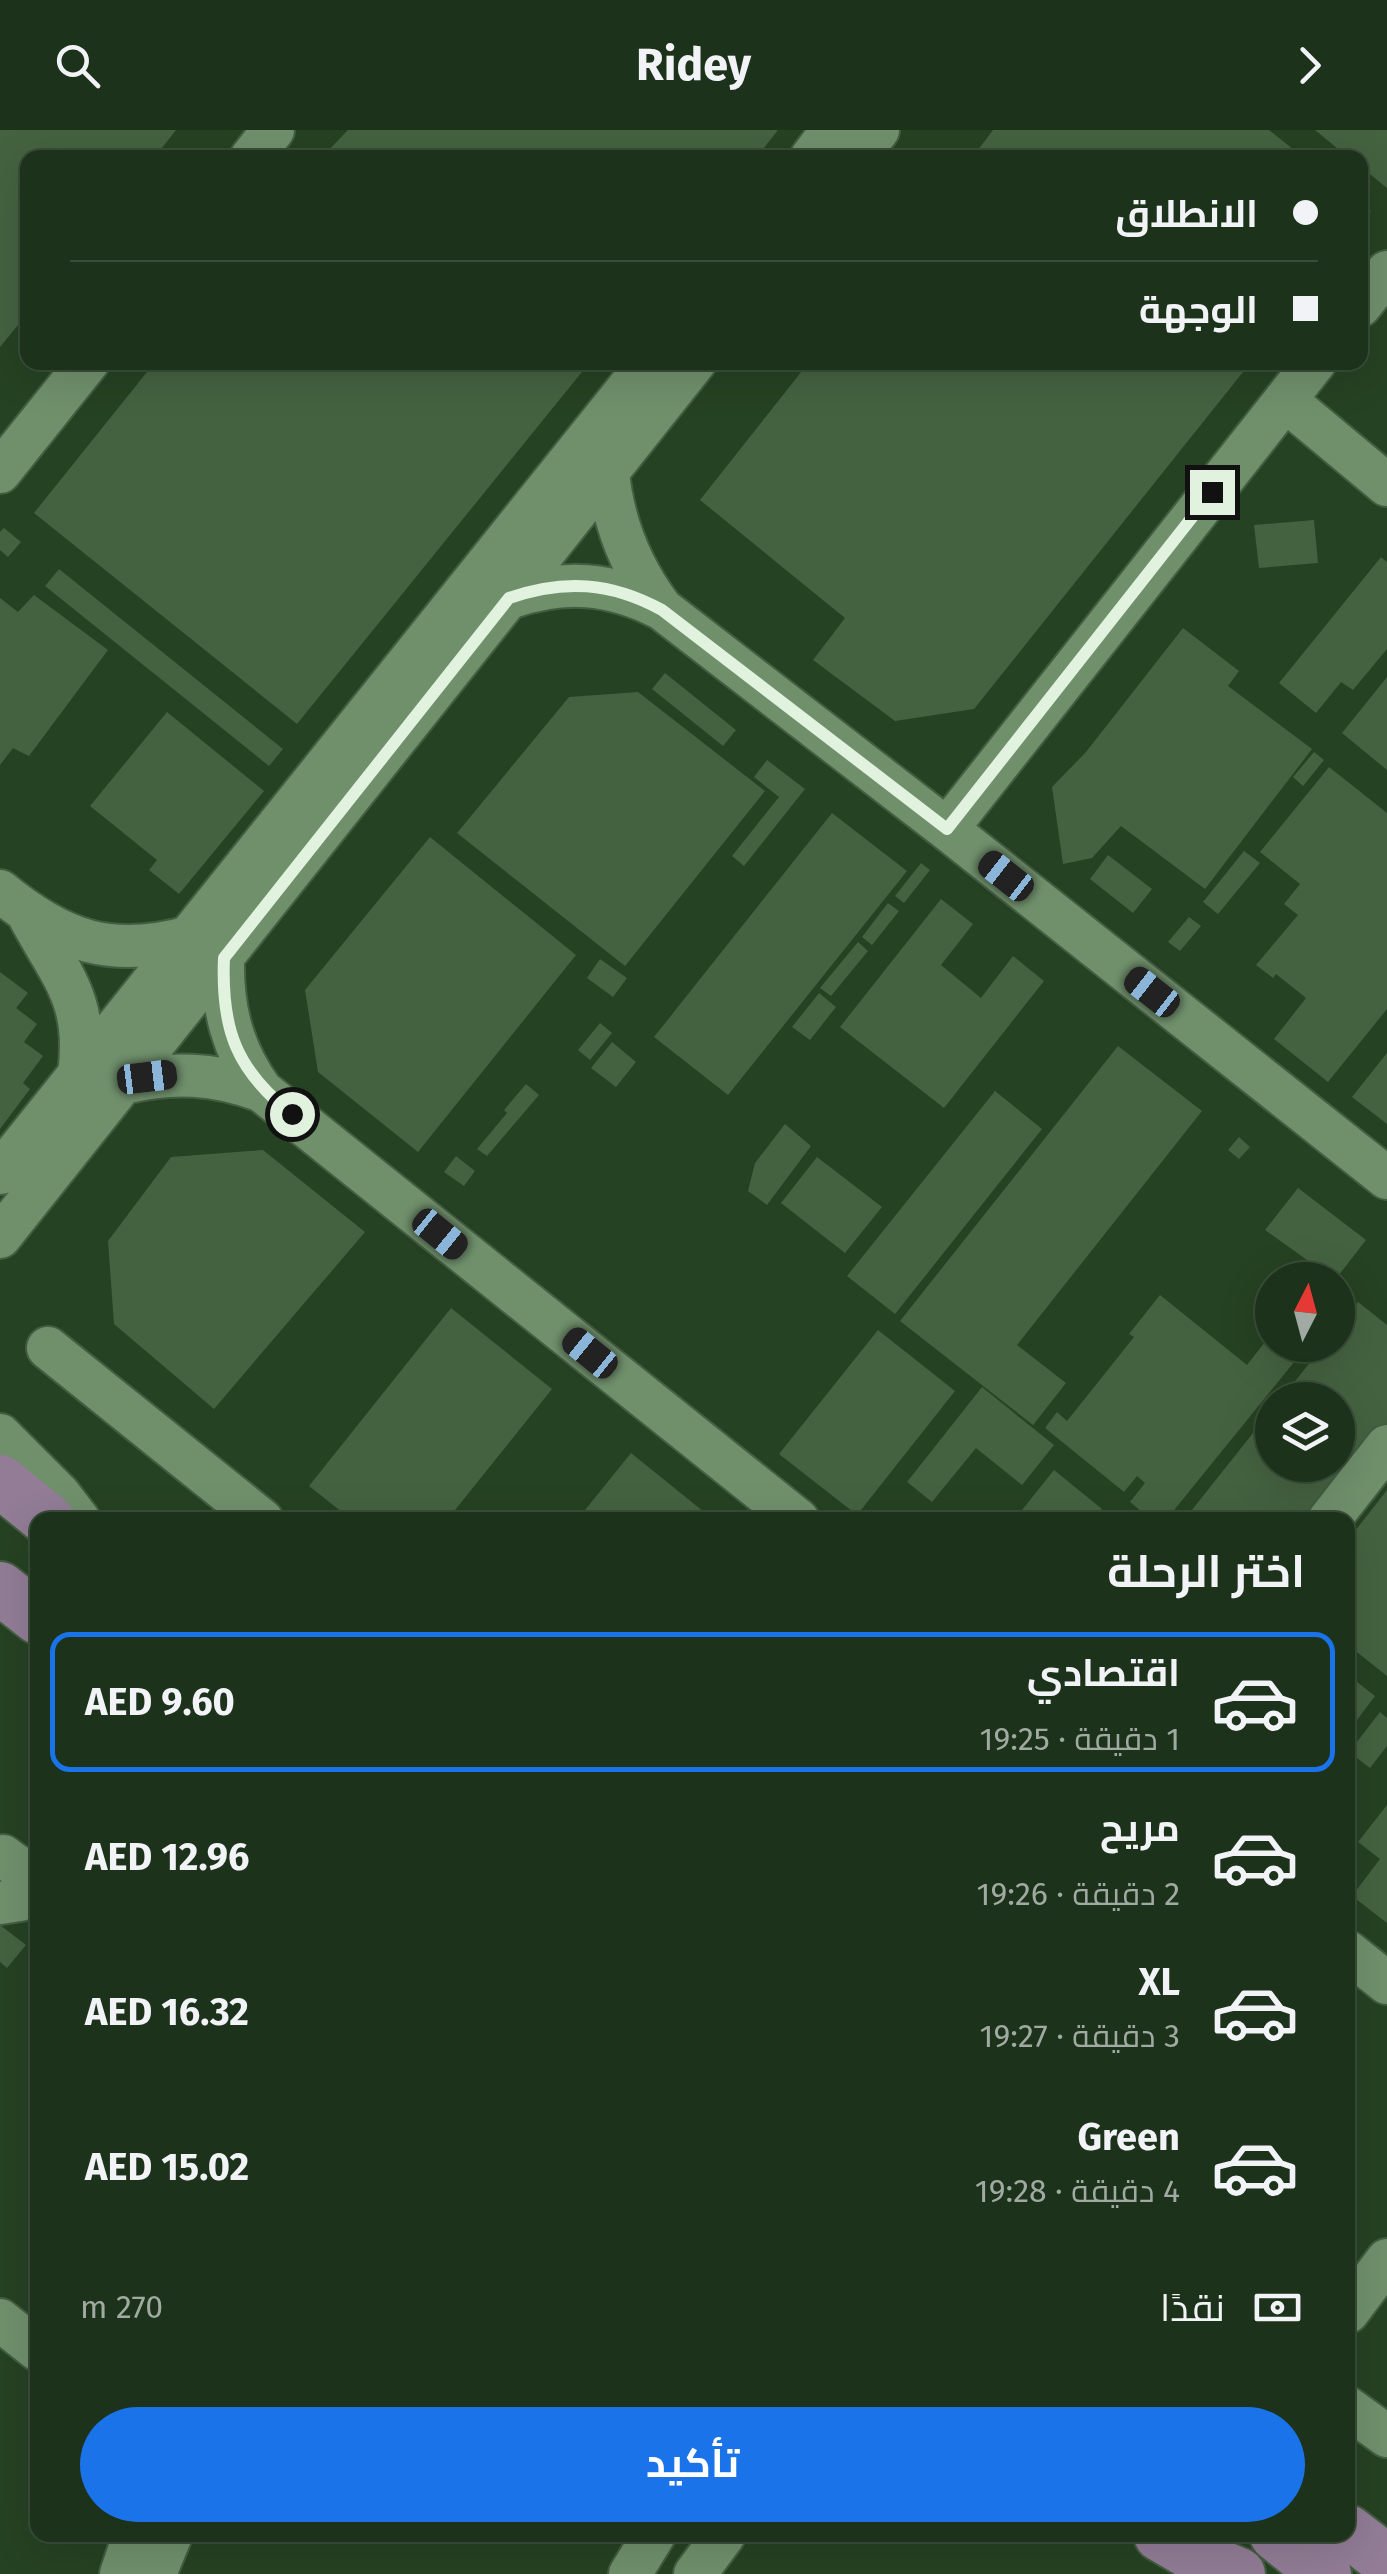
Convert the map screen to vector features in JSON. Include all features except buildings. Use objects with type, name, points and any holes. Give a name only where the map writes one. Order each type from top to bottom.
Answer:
[{"type":"main road","points":[[0,1481],[38,1512]]},
{"type":"main road","points":[[0,1588],[30,1612]]},
{"type":"main road","points":[[1355,2536],[1387,2561]]},
{"type":"main road","points":[[1172,2542],[1243,2574]]},
{"type":"main road","points":[[1206,2542],[1243,2574]]},
{"type":"main road","points":[[1285,2542],[1325,2574]]},
{"type":"street","points":[[862,150],[878,130]]},
{"type":"street","points":[[1368,296],[1387,272]]},
{"type":"street","points":[[0,472],[82,370]]},
{"type":"street","points":[[0,1237],[124,1083],[299,803],[644,370]]},
{"type":"street","points":[[0,1173],[79,1075],[206,948],[509,598],[689,370]]},
{"type":"street","points":[[947,829],[1309,370]]},
{"type":"street","points":[[1285,400],[1387,485]]},
{"type":"street","points":[[608,472],[623,541],[662,610]]},
{"type":"street","points":[[509,598],[547,587],[587,584],[626,592],[662,610],[947,829],[1387,1178]]},
{"type":"street","points":[[14,903],[70,937],[106,946],[206,948]]},
{"type":"street","points":[[14,903],[72,992],[82,1033],[79,1075]]},
{"type":"street","points":[[206,948],[230,1028],[248,1071],[262,1090],[788,1512]]},
{"type":"street","points":[[124,1083],[147,1077],[194,1074],[262,1090]]},
{"type":"street","points":[[48,1348],[252,1512]]},
{"type":"street","points":[[0,1435],[73,1512]]},
{"type":"street","points":[[1335,1512],[1387,1446]]},
{"type":"street","points":[[0,1903],[20,1900],[30,1891]]},
{"type":"street","points":[[1355,2303],[1387,2260]]},
{"type":"street","points":[[0,2320],[30,2344]]},
{"type":"street","points":[[1355,2413],[1387,2436]]},
{"type":"street","points":[[1355,2522],[1387,2534]]},
{"type":"street","points":[[121,2574],[132,2542]]},
{"type":"street","points":[[154,2574],[169,2542]]},
{"type":"street","points":[[630,2574],[650,2542]]},
{"type":"street","points":[[695,2574],[719,2542]]},
{"type":"route","points":[[292,1114],[262,1090],[238,1050],[224,1006],[224,958],[509,598],[534,589],[587,584],[638,597],[662,610],[947,829],[1212,492]]}]
